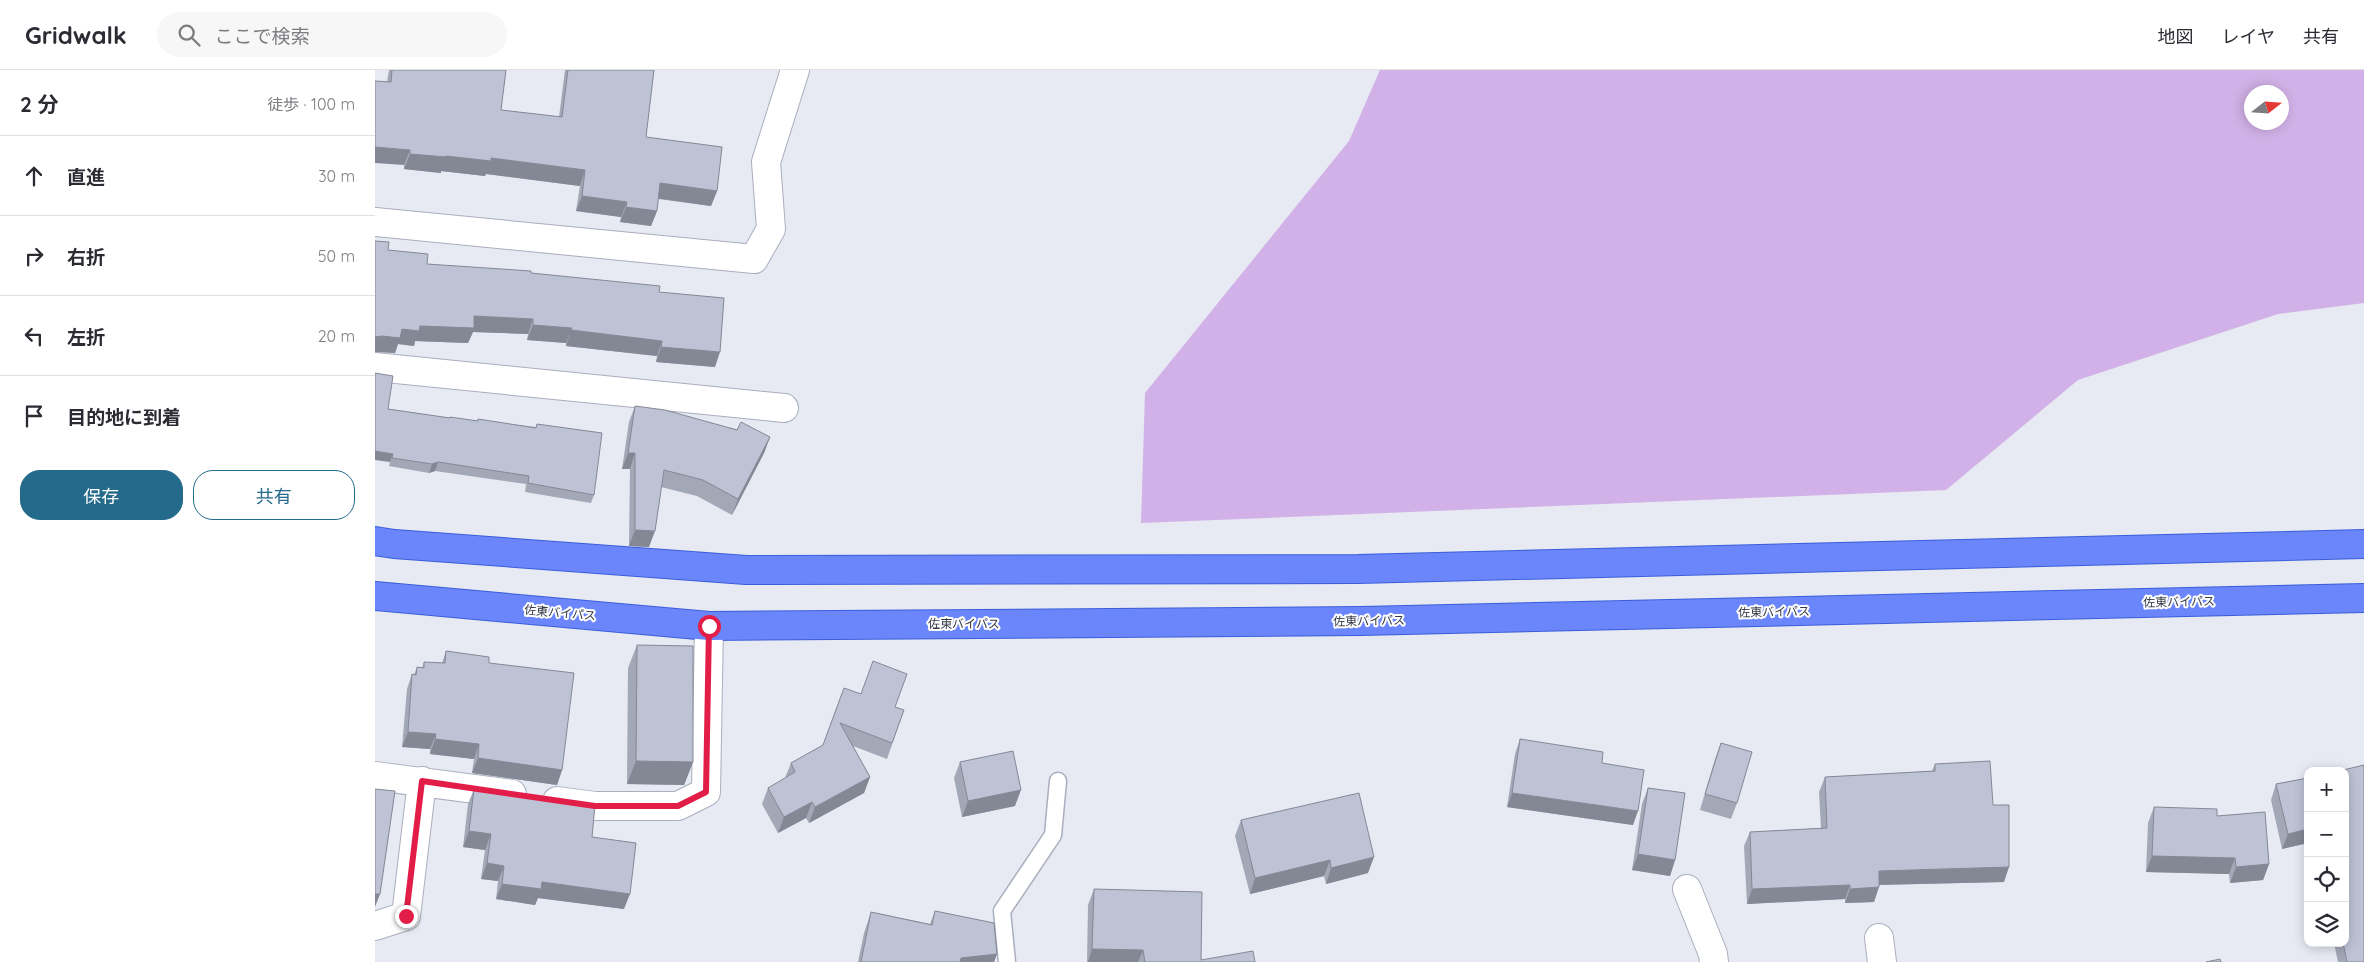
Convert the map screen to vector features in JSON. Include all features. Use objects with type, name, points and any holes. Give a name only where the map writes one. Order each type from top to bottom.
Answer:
[{"type":"highway","points":[[375,541],[394,544],[746,570],[1358,569],[2364,544]]},
{"type":"highway","name":"佐東バイパス","points":[[375,596],[709,626],[1361,621],[2364,598]]},
{"type":"street","points":[[375,222],[753,259],[771,229],[766,162],[795,70]]},
{"type":"street","points":[[375,367],[784,408]]},
{"type":"street","points":[[375,776],[595,806],[678,806],[706,792],[709,626]]},
{"type":"street","points":[[375,926],[406,916],[422,781]]},
{"type":"street","points":[[1687,889],[1713,954],[1714,962]]},
{"type":"lane","points":[[1007,962],[1002,911],[1053,836],[1058,780]]},
{"type":"shaded area","points":[[1380,70],[2364,70],[2364,303],[2278,314],[2078,380],[1946,490],[1141,523],[1145,393],[1349,141]]},
{"type":"building","points":[[392,70],[506,70],[501,110],[562,117],[568,70],[654,70],[646,137],[722,147],[717,191],[660,183],[657,211],[626,207],[627,202],[582,196],[585,170],[491,158],[491,161],[410,154],[410,150],[375,147],[375,81],[391,82]]},
{"type":"building","points":[[375,241],[389,242],[388,250],[428,254],[427,264],[531,271],[531,273],[660,286],[659,292],[724,298],[720,352],[661,347],[662,341],[571,330],[572,328],[533,325],[533,319],[474,316],[474,328],[420,326],[419,331],[402,329],[400,338],[375,337]]},
{"type":"building","points":[[375,373],[393,376],[388,409],[450,418],[478,421],[478,419],[536,428],[537,424],[602,433],[594,495],[528,483],[529,476],[438,462],[432,464],[392,458],[393,454],[375,451]]},
{"type":"building","points":[[635,406],[665,410],[737,430],[741,422],[770,437],[738,499],[703,480],[664,470],[655,531],[635,530],[635,453],[628,453]]},
{"type":"building","points":[[637,645],[693,646],[693,762],[636,761]]},
{"type":"building","points":[[446,651],[489,657],[489,663],[574,673],[562,770],[478,758],[479,744],[435,739],[436,734],[408,732],[412,674],[416,675],[417,667],[424,668],[424,662],[445,663]]},
{"type":"building","points":[[873,661],[907,674],[895,707],[904,710],[892,743],[840,723],[870,777],[815,807],[812,802],[784,817],[768,788],[795,772],[791,763],[823,745],[844,688],[861,694]]},
{"type":"building","points":[[1520,739],[1603,752],[1602,763],[1644,770],[1638,811],[1512,793]]},
{"type":"building","points":[[1721,743],[1752,752],[1737,803],[1705,794]]},
{"type":"building","points":[[1013,751],[1021,790],[968,801],[960,762]]},
{"type":"building","points":[[1990,761],[1993,805],[2009,805],[2009,867],[1879,871],[1879,887],[1850,889],[1850,885],[1752,889],[1750,832],[1827,828],[1825,777],[1935,771],[1935,764]]},
{"type":"building","points":[[2364,765],[2364,962],[2347,962],[2344,947],[2349,947],[2349,769]]},
{"type":"building","points":[[2304,779],[2304,830],[2288,834],[2276,784]]},
{"type":"building","points":[[1648,788],[1685,793],[1675,860],[1638,854]]},
{"type":"building","points":[[375,789],[395,791],[380,894],[375,894]]},
{"type":"building","points":[[474,789],[595,805],[592,837],[636,843],[630,894],[542,882],[541,889],[502,884],[504,866],[487,863],[491,834],[469,831]]},
{"type":"building","points":[[1359,793],[1374,857],[1331,868],[1330,860],[1255,878],[1241,820]]},
{"type":"building","points":[[2154,807],[2217,809],[2217,816],[2265,812],[2269,864],[2236,867],[2235,858],[2152,856]]},
{"type":"building","points":[[1094,889],[1202,892],[1201,960],[1253,951],[1255,962],[1145,962],[1143,950],[1092,949]]},
{"type":"building","points":[[935,911],[994,923],[997,954],[961,958],[960,962],[861,962],[871,912],[932,925]]},
{"type":"building","points":[[2220,959],[2221,962],[2206,962]]},
{"type":"route","points":[[406,916],[422,781],[595,806],[678,806],[706,792],[709,626]]}]
